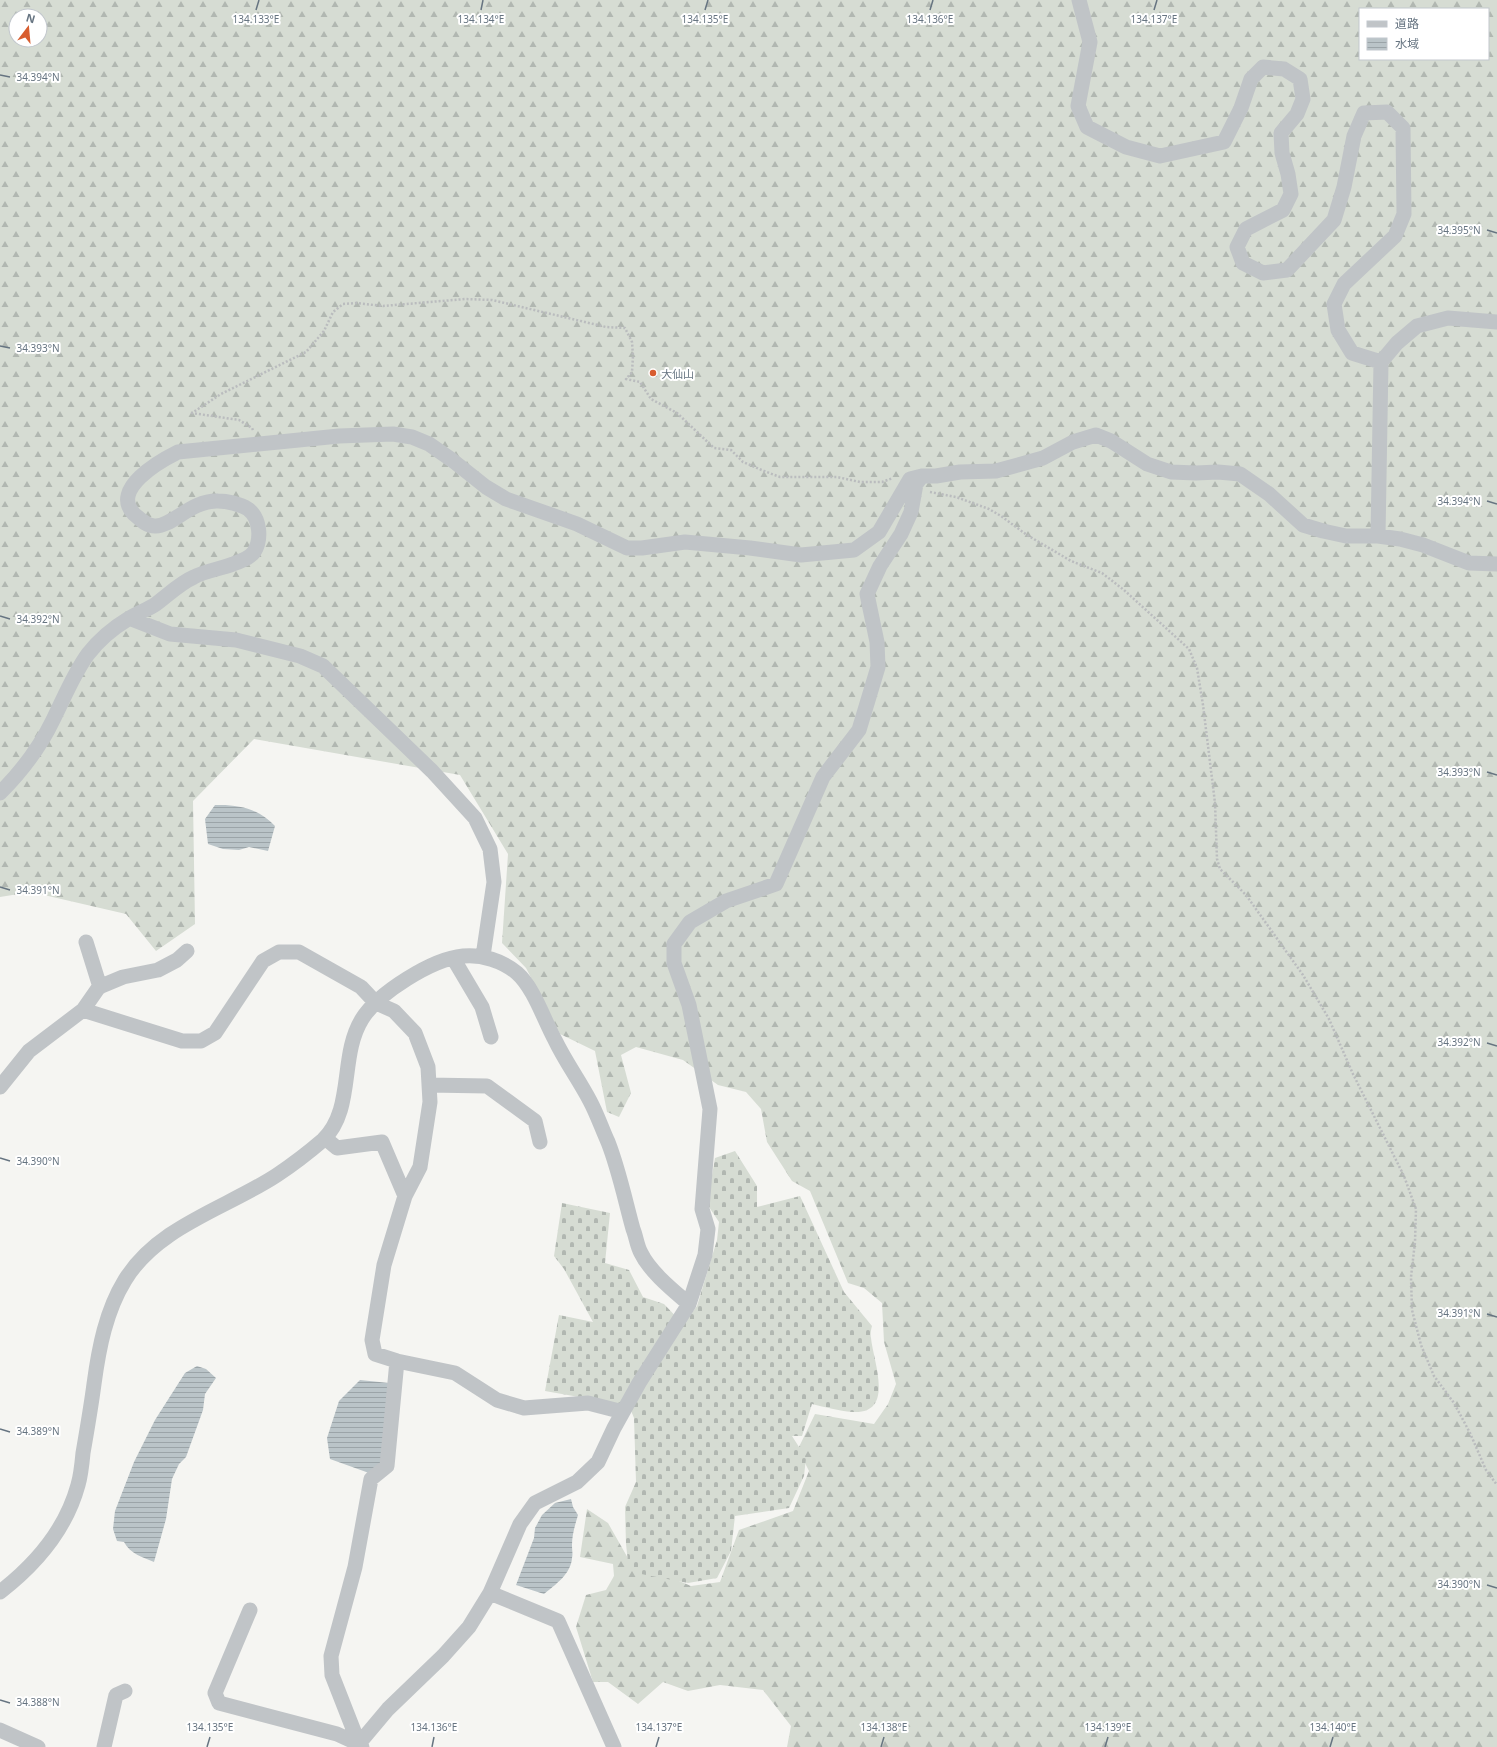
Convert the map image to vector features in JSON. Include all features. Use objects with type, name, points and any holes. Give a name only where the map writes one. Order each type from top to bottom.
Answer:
[{"type":"street","points":[[1079,0],[1090,42],[1078,106],[1087,127],[1126,147],[1160,156],[1224,142],[1241,108],[1251,79],[1263,68],[1284,69],[1300,80],[1303,99],[1297,114],[1281,133],[1282,154],[1288,174],[1290,194],[1283,210],[1246,229],[1237,247],[1243,263],[1263,273],[1287,270],[1334,220],[1344,187],[1354,136],[1364,113],[1387,112],[1403,128],[1404,214],[1395,236],[1344,284],[1334,304],[1338,330],[1352,353],[1381,362]]},
{"type":"street","points":[[1378,536],[1381,362],[1397,343],[1417,326],[1448,318],[1497,322]]},
{"type":"street","points":[[0,793],[33,754],[88,655],[106,634],[128,618],[155,604],[194,576],[242,561],[254,553],[258,540],[259,529],[256,519],[248,510],[231,502],[202,502],[167,522],[155,526],[142,522],[132,511],[128,499],[132,486],[145,472],[160,461],[178,452],[339,436],[393,434],[412,437],[428,444],[452,460],[486,488],[506,498],[577,524],[627,548],[642,548],[685,542],[750,548],[801,555],[854,550],[878,532],[916,480],[960,472],[996,471],[1043,458],[1073,442],[1096,435],[1111,440],[1147,464],[1171,472],[1196,474],[1218,472],[1240,474],[1269,494],[1303,525],[1346,536],[1378,536],[1400,539],[1423,545],[1469,563],[1497,564]]},
{"type":"street","points":[[359,1746],[388,1709],[443,1656],[469,1627],[490,1593],[520,1524],[535,1503],[577,1482],[598,1462],[639,1384],[690,1304],[705,1255],[708,1229],[702,1208],[710,1109],[689,1005],[674,963],[674,944],[690,922],[696,918],[726,901],[776,884],[823,777],[858,730],[878,667],[877,642],[867,594],[880,566],[902,534],[911,512],[916,480]]},
{"type":"street","points":[[128,618],[170,634],[236,640],[300,656],[323,666],[432,771],[475,818],[490,849],[494,882],[482,956]]},
{"type":"street","points":[[86,942],[100,987]]},
{"type":"street","points":[[0,1086],[29,1051],[83,1010],[100,987],[122,977],[158,970],[177,960],[187,951]]},
{"type":"street","points":[[83,1010],[182,1041],[201,1041],[215,1033],[263,961],[279,952],[299,952],[361,987],[376,1003],[394,1011],[416,1033],[428,1067],[430,1102],[420,1167],[405,1196],[384,1265],[372,1340],[375,1354],[397,1361],[455,1373],[497,1400],[524,1408],[588,1403],[623,1412]]},
{"type":"street","points":[[0,1592],[20,1576],[40,1554],[56,1533],[70,1508],[78,1484],[97,1361],[104,1329],[111,1307],[126,1278],[141,1260],[165,1238],[278,1175],[325,1138],[339,1115],[353,1038],[362,1019],[376,1003],[404,981],[439,962],[463,956],[482,956],[504,965],[518,974],[530,990],[565,1060],[591,1102],[610,1146],[641,1254],[664,1282],[690,1304]]},
{"type":"street","points":[[454,958],[482,1007],[491,1037]]},
{"type":"street","points":[[429,1085],[487,1086],[535,1121],[540,1142]]},
{"type":"street","points":[[325,1138],[337,1148],[382,1142],[405,1196]]},
{"type":"street","points":[[359,1746],[332,1675],[331,1656],[355,1567],[371,1479],[387,1466],[397,1361]]},
{"type":"street","points":[[490,1593],[558,1622],[614,1747]]},
{"type":"street","points":[[250,1610],[215,1693],[219,1703],[338,1734],[359,1746]]},
{"type":"street","points":[[104,1747],[116,1695],[125,1690]]},
{"type":"street","points":[[0,1730],[38,1747]]},
{"type":"path","points":[[257,444],[252,428],[239,420],[192,413],[221,394],[306,352],[324,331],[333,312],[343,304],[356,303],[382,306],[465,299],[492,300],[606,327],[625,328],[632,342],[633,356],[632,372],[626,379],[640,382],[651,399],[677,413],[714,448],[731,450],[743,462],[780,477],[837,477],[860,482],[882,482],[900,476],[916,480],[933,493],[956,497],[989,509],[1027,535],[1071,561],[1102,573],[1124,590],[1189,649],[1198,668],[1215,803],[1217,859],[1220,869],[1246,895],[1303,975],[1329,1019],[1353,1074],[1404,1176],[1416,1209],[1411,1290],[1412,1310],[1420,1345],[1434,1376],[1454,1403],[1470,1432],[1486,1470],[1497,1485]]},
{"type":"green space","points":[[0,0],[1497,0],[1497,1747],[787,1747],[791,1726],[763,1690],[720,1685],[688,1691],[663,1682],[638,1704],[608,1682],[593,1682],[576,1627],[586,1595],[606,1590],[614,1576],[613,1564],[580,1557],[587,1509],[608,1523],[629,1560],[691,1586],[720,1582],[739,1530],[793,1511],[809,1471],[798,1449],[815,1414],[874,1424],[888,1404],[896,1384],[884,1342],[882,1303],[864,1288],[848,1283],[810,1191],[792,1181],[767,1142],[761,1109],[746,1092],[718,1085],[683,1060],[636,1047],[621,1055],[631,1093],[619,1117],[607,1112],[595,1051],[560,1034],[526,968],[502,943],[508,854],[460,775],[254,739],[193,801],[195,924],[156,951],[126,914],[31,892],[0,897]]},
{"type":"green space","points":[[735,1151],[757,1186],[757,1207],[800,1196],[844,1292],[872,1326],[871,1336],[879,1385],[878,1396],[874,1405],[866,1411],[852,1412],[812,1404],[802,1436],[792,1436],[806,1458],[804,1476],[789,1508],[735,1516],[731,1551],[717,1578],[688,1583],[636,1573],[628,1562],[625,1507],[636,1482],[634,1418],[630,1408],[613,1403],[545,1391],[559,1315],[593,1322],[564,1269],[554,1256],[562,1203],[610,1213],[605,1263],[629,1270],[643,1297],[664,1304],[683,1324],[697,1306],[717,1240],[719,1222],[707,1204],[715,1158]]},
{"type":"water","points":[[215,805],[232,805],[248,809],[269,820],[275,826],[268,851],[249,847],[239,850],[223,849],[208,844],[205,819]]},
{"type":"water","points":[[197,1366],[206,1369],[216,1378],[205,1394],[203,1410],[186,1457],[179,1464],[172,1479],[166,1519],[154,1562],[133,1552],[124,1542],[117,1541],[113,1529],[115,1511],[134,1462],[155,1420],[185,1373]]},
{"type":"water","points":[[360,1380],[389,1383],[384,1463],[369,1473],[330,1459],[327,1438],[339,1401]]},
{"type":"water","points":[[571,1499],[573,1507],[578,1515],[572,1545],[571,1564],[566,1574],[544,1594],[516,1585],[534,1538],[535,1528],[542,1515],[555,1503]]},
{"type":"place","name":"大仙山","points":[[653,373]]}]
